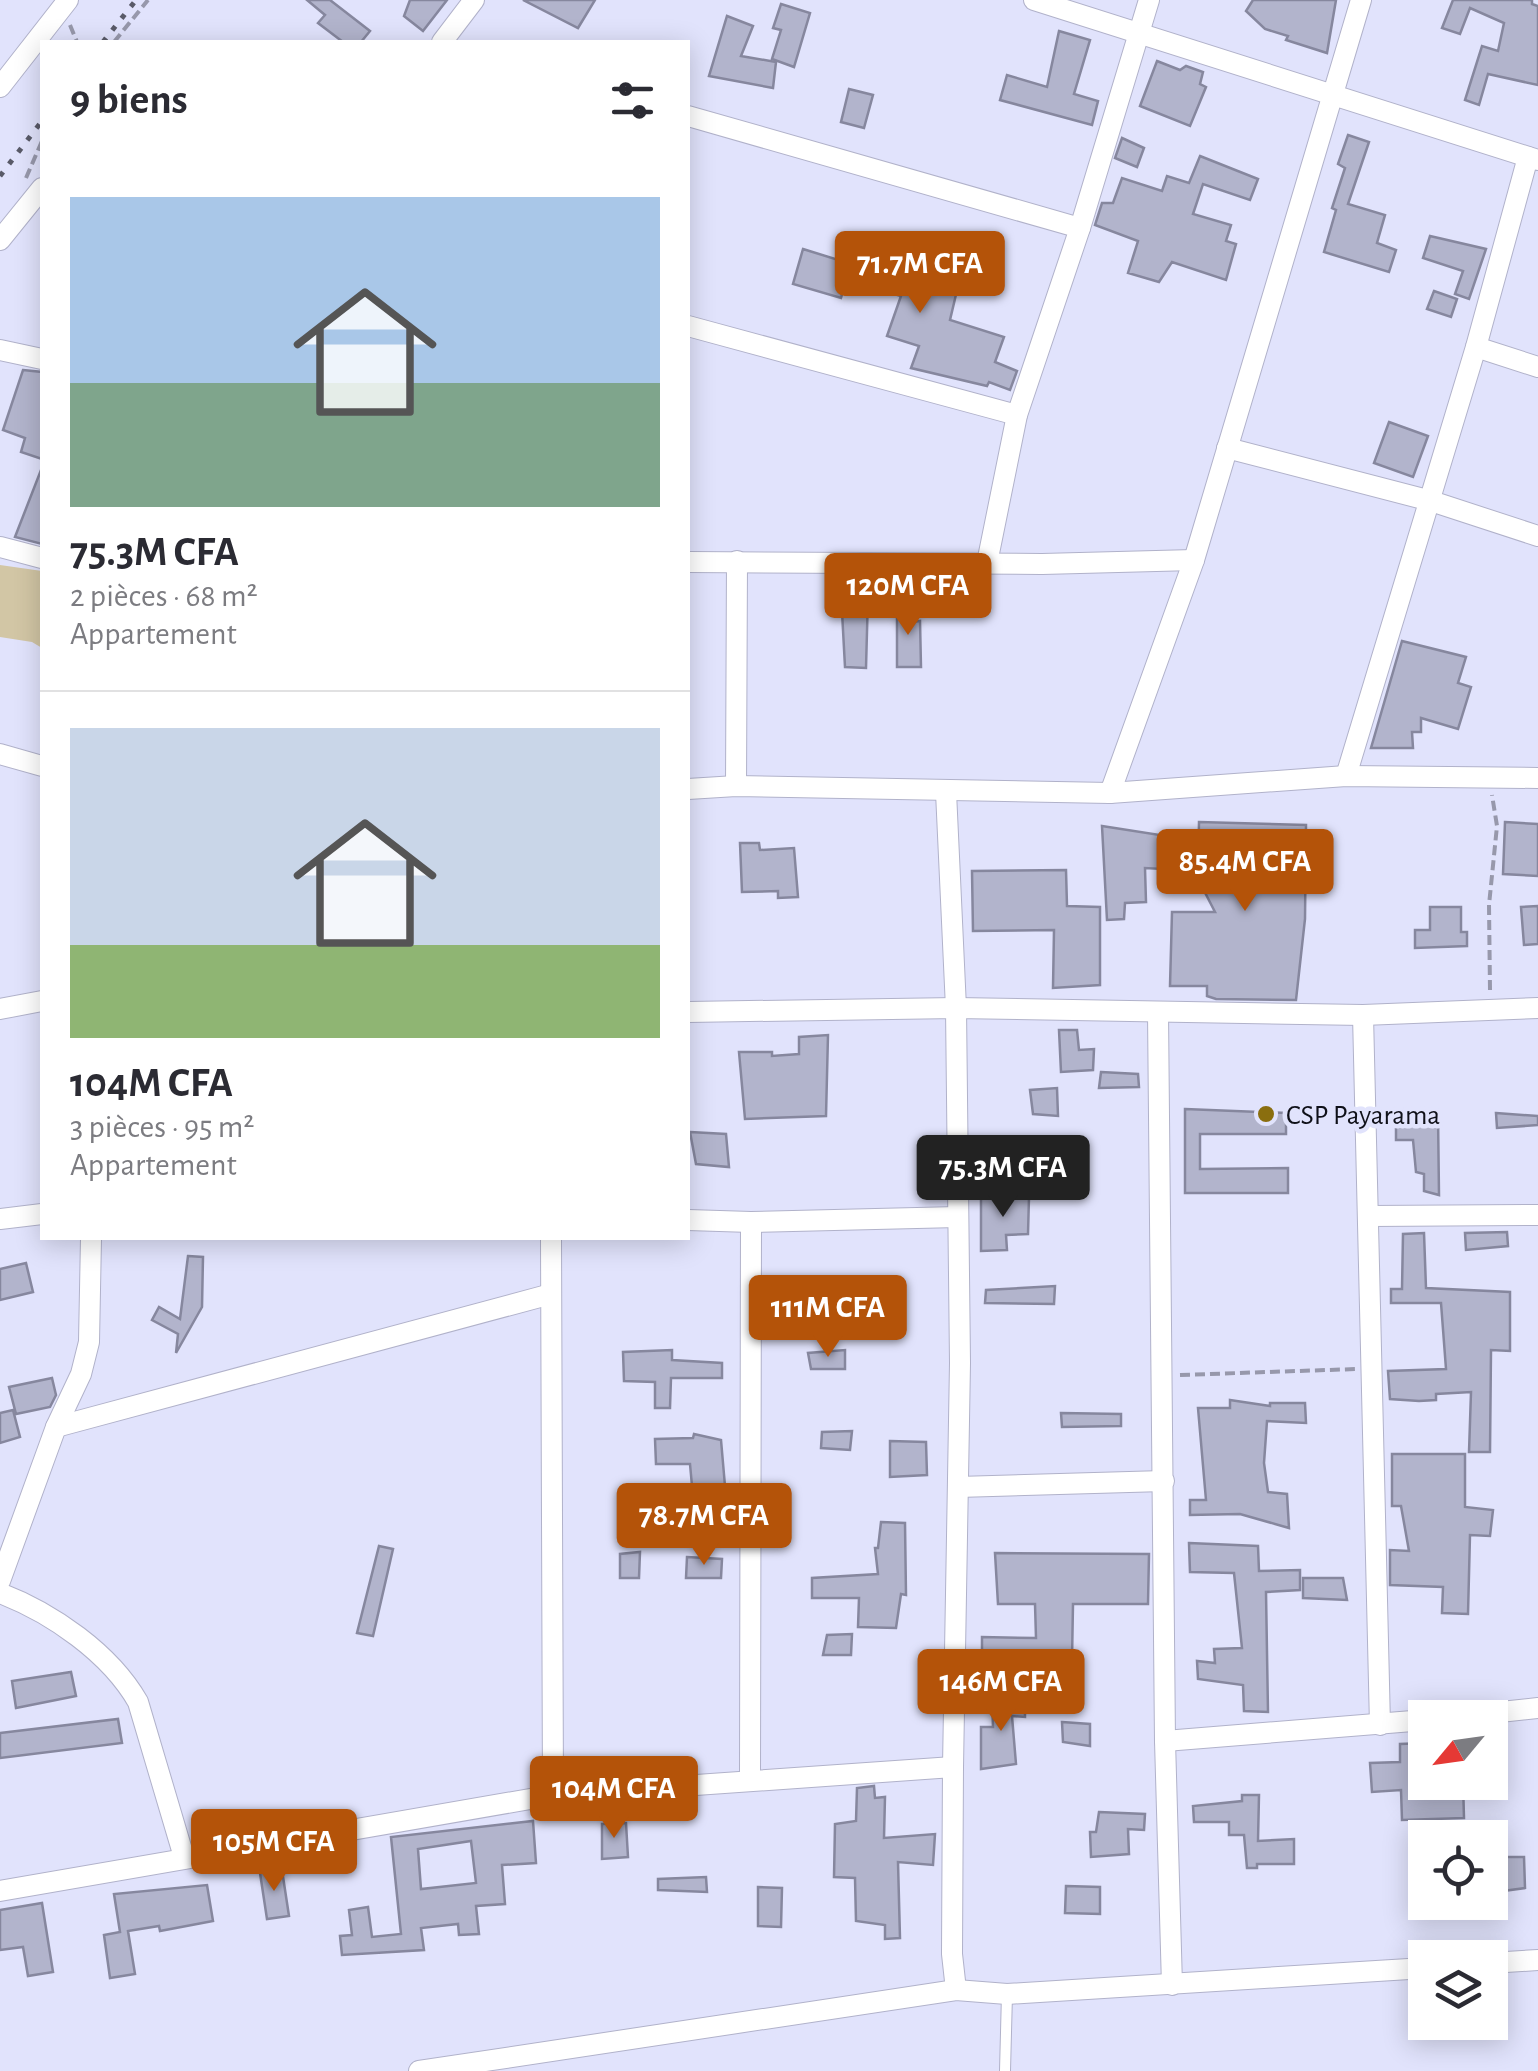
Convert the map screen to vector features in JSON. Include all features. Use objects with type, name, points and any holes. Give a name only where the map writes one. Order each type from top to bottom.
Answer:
[{"type":"street","points":[[444,40],[474,0]]},
{"type":"street","points":[[1034,0],[1533,159],[1346,776]]},
{"type":"street","points":[[987,564],[1017,415],[1080,228],[1148,0]]},
{"type":"street","points":[[1110,793],[1194,560],[1361,0]]},
{"type":"street","points":[[0,87],[64,2]]},
{"type":"street","points":[[690,117],[1080,228]]},
{"type":"street","points":[[0,240],[34,185]]},
{"type":"street","points":[[690,327],[1017,415]]},
{"type":"street","points":[[1476,346],[1538,368]]},
{"type":"street","points":[[0,350],[40,359]]},
{"type":"street","points":[[1227,448],[1430,501],[1538,536]]},
{"type":"street","points":[[0,548],[40,558]]},
{"type":"street","points":[[690,562],[987,564],[1194,560]]},
{"type":"street","points":[[736,786],[737,562]]},
{"type":"street","points":[[0,754],[40,765]]},
{"type":"street","points":[[690,790],[736,786],[1110,793],[1346,776],[1538,778]]},
{"type":"street","points":[[946,792],[956,1008],[958,1216],[952,1766],[952,1954],[956,1990]]},
{"type":"street","points":[[0,1009],[40,1001]]},
{"type":"street","points":[[690,1012],[956,1008],[1364,1015],[1538,1008]]},
{"type":"street","points":[[1158,1012],[1165,1740],[1172,1985]]},
{"type":"street","points":[[1364,1015],[1380,1725]]},
{"type":"street","points":[[0,1220],[40,1214]]},
{"type":"street","points":[[1370,1216],[1538,1215]]},
{"type":"street","points":[[690,1220],[958,1216]]},
{"type":"street","points":[[750,1781],[751,1222]]},
{"type":"street","points":[[0,1582],[56,1427],[80,1374],[88,1342],[90,1240]]},
{"type":"street","points":[[551,1240],[553,1795]]},
{"type":"street","points":[[56,1427],[551,1294]]},
{"type":"street","points":[[958,1487],[1164,1481]]},
{"type":"street","points":[[0,1593],[49,1616],[127,1684],[138,1702],[184,1857]]},
{"type":"street","points":[[1508,1711],[1538,1708]]},
{"type":"street","points":[[1165,1740],[1408,1722]]},
{"type":"street","points":[[0,1891],[553,1795],[952,1766]]},
{"type":"street","points":[[1508,1962],[1538,1960]]},
{"type":"street","points":[[420,2071],[956,1990],[1006,1994],[1408,1969]]},
{"type":"lane","points":[[1005,2071],[1006,1994]]},
{"type":"path","points":[[116,40],[148,0]]},
{"type":"path","points":[[34,185],[40,152]]},
{"type":"path","points":[[1490,776],[1498,826],[1489,905],[1491,1010]]},
{"type":"path","points":[[1164,1375],[1370,1368]]},
{"type":"shaded area","points":[[0,565],[40,571],[40,647],[0,637]]},
{"type":"building","points":[[307,0],[330,0],[370,31],[363,40],[340,40],[318,23],[325,15]]},
{"type":"building","points":[[410,0],[447,0],[423,31],[404,16]]},
{"type":"building","points":[[523,0],[595,0],[578,28]]},
{"type":"building","points":[[1253,0],[1336,0],[1327,53],[1265,29],[1246,11]]},
{"type":"building","points":[[1453,0],[1532,0],[1538,6],[1538,85],[1488,74],[1479,105],[1465,100],[1482,46],[1498,51],[1504,23],[1470,8],[1460,34],[1442,28]]},
{"type":"building","points":[[781,4],[810,13],[794,67],[772,59],[781,30],[773,28]]},
{"type":"building","points":[[727,16],[753,26],[741,56],[776,62],[773,88],[709,76]]},
{"type":"building","points":[[1059,31],[1090,40],[1074,94],[1098,101],[1092,125],[1000,100],[1007,75],[1047,87]]},
{"type":"building","points":[[1157,61],[1180,70],[1186,66],[1203,72],[1200,84],[1206,87],[1190,126],[1140,106]]},
{"type":"building","points":[[849,89],[873,95],[864,128],[841,122]]},
{"type":"building","points":[[1348,135],[1369,142],[1348,204],[1385,215],[1377,243],[1396,250],[1389,272],[1324,252],[1345,168],[1338,164]]},
{"type":"building","points":[[1122,138],[1144,148],[1137,167],[1115,158]]},
{"type":"building","points":[[1200,156],[1258,179],[1250,200],[1203,184],[1193,214],[1231,225],[1226,241],[1236,244],[1226,280],[1172,262],[1159,282],[1128,273],[1138,241],[1095,225],[1102,203],[1113,203],[1122,178],[1162,191],[1167,176],[1189,183]]},
{"type":"building","points":[[1430,236],[1486,249],[1469,299],[1455,294],[1463,271],[1423,258]]},
{"type":"building","points":[[803,249],[906,281],[914,254],[962,269],[950,320],[1004,337],[995,362],[1017,371],[1010,390],[989,382],[987,386],[911,368],[919,346],[887,336],[901,296],[846,280],[841,298],[793,284]]},
{"type":"building","points":[[1434,291],[1457,299],[1451,317],[1427,309]]},
{"type":"building","points":[[23,370],[40,372],[40,458],[21,452],[25,438],[3,430]]},
{"type":"building","points":[[1389,422],[1428,436],[1413,477],[1374,463]]},
{"type":"building","points":[[40,473],[40,543],[15,537]]},
{"type":"building","points":[[841,593],[868,595],[866,668],[845,667]]},
{"type":"building","points":[[897,603],[912,603],[912,622],[920,621],[921,667],[897,667]]},
{"type":"building","points":[[1402,641],[1466,657],[1458,683],[1471,687],[1458,729],[1421,718],[1421,732],[1412,732],[1413,748],[1371,748]]},
{"type":"building","points":[[1199,822],[1306,825],[1305,919],[1296,1000],[1216,999],[1207,996],[1207,986],[1170,986],[1172,912],[1215,912],[1198,879]]},
{"type":"building","points":[[1505,822],[1538,824],[1538,876],[1503,874]]},
{"type":"building","points":[[1102,826],[1160,835],[1162,869],[1145,868],[1146,902],[1125,903],[1124,919],[1107,920]]},
{"type":"building","points":[[740,843],[759,843],[760,850],[794,848],[798,897],[778,898],[778,891],[742,892]]},
{"type":"building","points":[[1066,870],[1067,906],[1100,907],[1100,985],[1053,988],[1054,930],[973,931],[972,871]]},
{"type":"building","points":[[1538,906],[1538,944],[1524,945],[1521,907]]},
{"type":"building","points":[[1430,907],[1461,907],[1461,932],[1467,932],[1467,946],[1415,948],[1415,930],[1430,930]]},
{"type":"building","points":[[1059,1030],[1077,1030],[1079,1050],[1094,1049],[1093,1070],[1061,1072]]},
{"type":"building","points":[[828,1035],[826,1116],[745,1119],[739,1052],[799,1054],[799,1037]]},
{"type":"building","points":[[1101,1072],[1138,1074],[1139,1087],[1099,1088]]},
{"type":"building","points":[[1057,1088],[1058,1116],[1033,1114],[1030,1090]]},
{"type":"building","points":[[1185,1109],[1286,1113],[1286,1134],[1200,1134],[1200,1169],[1288,1168],[1288,1193],[1185,1193]]},
{"type":"building","points":[[1496,1113],[1538,1116],[1538,1125],[1497,1128]]},
{"type":"building","points":[[1396,1114],[1438,1114],[1439,1195],[1424,1191],[1424,1174],[1416,1172],[1413,1140],[1396,1140]]},
{"type":"building","points":[[690,1132],[726,1134],[729,1167],[696,1164]]},
{"type":"building","points":[[1035,1168],[1087,1171],[1087,1193],[1037,1195]]},
{"type":"building","points":[[981,1195],[1029,1197],[1028,1234],[1006,1235],[1007,1250],[981,1251]]},
{"type":"building","points":[[1507,1232],[1508,1246],[1466,1250],[1465,1233]]},
{"type":"building","points":[[1424,1233],[1426,1288],[1510,1292],[1510,1351],[1491,1350],[1490,1452],[1469,1452],[1471,1392],[1436,1394],[1436,1400],[1390,1399],[1388,1371],[1446,1369],[1441,1303],[1391,1303],[1391,1289],[1402,1289],[1403,1234]]},
{"type":"building","points":[[188,1256],[203,1257],[202,1307],[176,1353],[178,1334],[152,1320],[159,1307],[180,1319]]},
{"type":"building","points":[[26,1263],[33,1292],[0,1300],[0,1269]]},
{"type":"building","points":[[1055,1286],[1054,1304],[985,1303],[986,1290]]},
{"type":"building","points":[[672,1350],[672,1360],[722,1363],[722,1378],[671,1378],[670,1408],[655,1408],[655,1382],[624,1381],[623,1352]]},
{"type":"building","points":[[845,1350],[845,1369],[811,1369],[808,1353]]},
{"type":"building","points":[[52,1378],[56,1395],[50,1407],[16,1414],[9,1387]]},
{"type":"building","points":[[1230,1400],[1270,1406],[1305,1403],[1306,1423],[1267,1421],[1264,1463],[1268,1492],[1287,1494],[1289,1528],[1240,1514],[1190,1515],[1190,1500],[1206,1500],[1198,1408],[1230,1408]]},
{"type":"building","points":[[13,1410],[20,1437],[0,1443],[0,1413]]},
{"type":"building","points":[[1061,1413],[1121,1414],[1121,1426],[1062,1427]]},
{"type":"building","points":[[852,1431],[850,1450],[821,1448],[822,1432]]},
{"type":"building","points":[[694,1434],[721,1440],[725,1486],[692,1486],[690,1464],[656,1464],[655,1439],[693,1438]]},
{"type":"building","points":[[890,1441],[926,1442],[927,1475],[890,1477]]},
{"type":"building","points":[[1392,1454],[1465,1454],[1465,1507],[1493,1510],[1490,1536],[1470,1535],[1468,1614],[1442,1613],[1443,1587],[1390,1585],[1390,1550],[1409,1551],[1401,1506],[1392,1506]]},
{"type":"building","points":[[881,1522],[905,1523],[906,1595],[901,1594],[896,1628],[858,1627],[859,1598],[812,1598],[812,1578],[878,1574],[875,1548]]},
{"type":"building","points":[[1189,1543],[1258,1546],[1259,1571],[1300,1570],[1300,1590],[1266,1592],[1268,1712],[1244,1711],[1243,1685],[1198,1679],[1197,1661],[1215,1663],[1214,1649],[1242,1648],[1234,1573],[1190,1572]]},
{"type":"building","points":[[379,1546],[393,1549],[373,1636],[357,1633]]},
{"type":"building","points":[[640,1552],[639,1578],[620,1578],[620,1554]]},
{"type":"building","points":[[995,1553],[1149,1554],[1148,1604],[1073,1604],[1072,1660],[982,1658],[982,1637],[1036,1638],[1035,1604],[998,1604]]},
{"type":"building","points":[[687,1557],[722,1559],[721,1578],[686,1578]]},
{"type":"building","points":[[1303,1578],[1343,1578],[1347,1600],[1303,1598]]},
{"type":"building","points":[[852,1634],[851,1655],[823,1655],[827,1635]]},
{"type":"building","points":[[71,1672],[76,1696],[16,1708],[12,1681]]},
{"type":"building","points":[[1025,1698],[1025,1717],[1012,1716],[1016,1764],[981,1769],[981,1727],[993,1727],[992,1700]]},
{"type":"building","points":[[118,1719],[122,1743],[0,1758],[0,1733]]},
{"type":"building","points":[[1062,1722],[1090,1724],[1090,1746],[1063,1742]]},
{"type":"building","points":[[1400,1744],[1408,1744],[1408,1800],[1464,1800],[1464,1818],[1402,1820],[1401,1790],[1372,1792],[1370,1763],[1400,1762]]},
{"type":"building","points":[[874,1786],[875,1798],[885,1797],[884,1838],[935,1834],[933,1865],[898,1862],[900,1938],[885,1939],[885,1925],[856,1921],[855,1878],[834,1877],[835,1824],[856,1821],[857,1788]]},
{"type":"building","points":[[1242,1795],[1259,1795],[1258,1841],[1294,1839],[1294,1864],[1257,1864],[1257,1868],[1247,1868],[1244,1835],[1229,1835],[1229,1822],[1194,1822],[1193,1806],[1242,1801]]},
{"type":"building","points":[[1099,1812],[1145,1814],[1144,1830],[1128,1829],[1129,1854],[1091,1857],[1090,1832],[1096,1832]]},
{"type":"building","points":[[533,1821],[536,1863],[502,1865],[505,1904],[476,1906],[479,1934],[459,1935],[458,1924],[421,1928],[424,1950],[342,1955],[340,1936],[352,1935],[349,1910],[368,1907],[372,1937],[401,1934],[391,1837]],"holes":[[[471,1841],[476,1883],[421,1889],[418,1849]]]},
{"type":"building","points":[[626,1823],[628,1857],[602,1859],[602,1824]]},
{"type":"building","points":[[1508,1857],[1524,1857],[1525,1888],[1508,1890]]},
{"type":"building","points":[[282,1870],[289,1916],[267,1919],[260,1873]]},
{"type":"building","points":[[706,1877],[707,1892],[658,1890],[658,1879]]},
{"type":"building","points":[[207,1885],[213,1921],[160,1931],[159,1926],[128,1931],[135,1974],[110,1978],[104,1935],[120,1932],[114,1894]]},
{"type":"building","points":[[1066,1886],[1100,1887],[1100,1914],[1065,1913]]},
{"type":"building","points":[[758,1887],[782,1888],[781,1927],[758,1926]]},
{"type":"building","points":[[42,1903],[53,1972],[28,1976],[23,1947],[0,1950],[0,1910]]},
{"type":"railway","points":[[105,40],[136,0]]},
{"type":"railway","points":[[0,176],[40,124]]},
{"type":"place","name":"CSP Payarama","points":[[1266,1114]]}]
